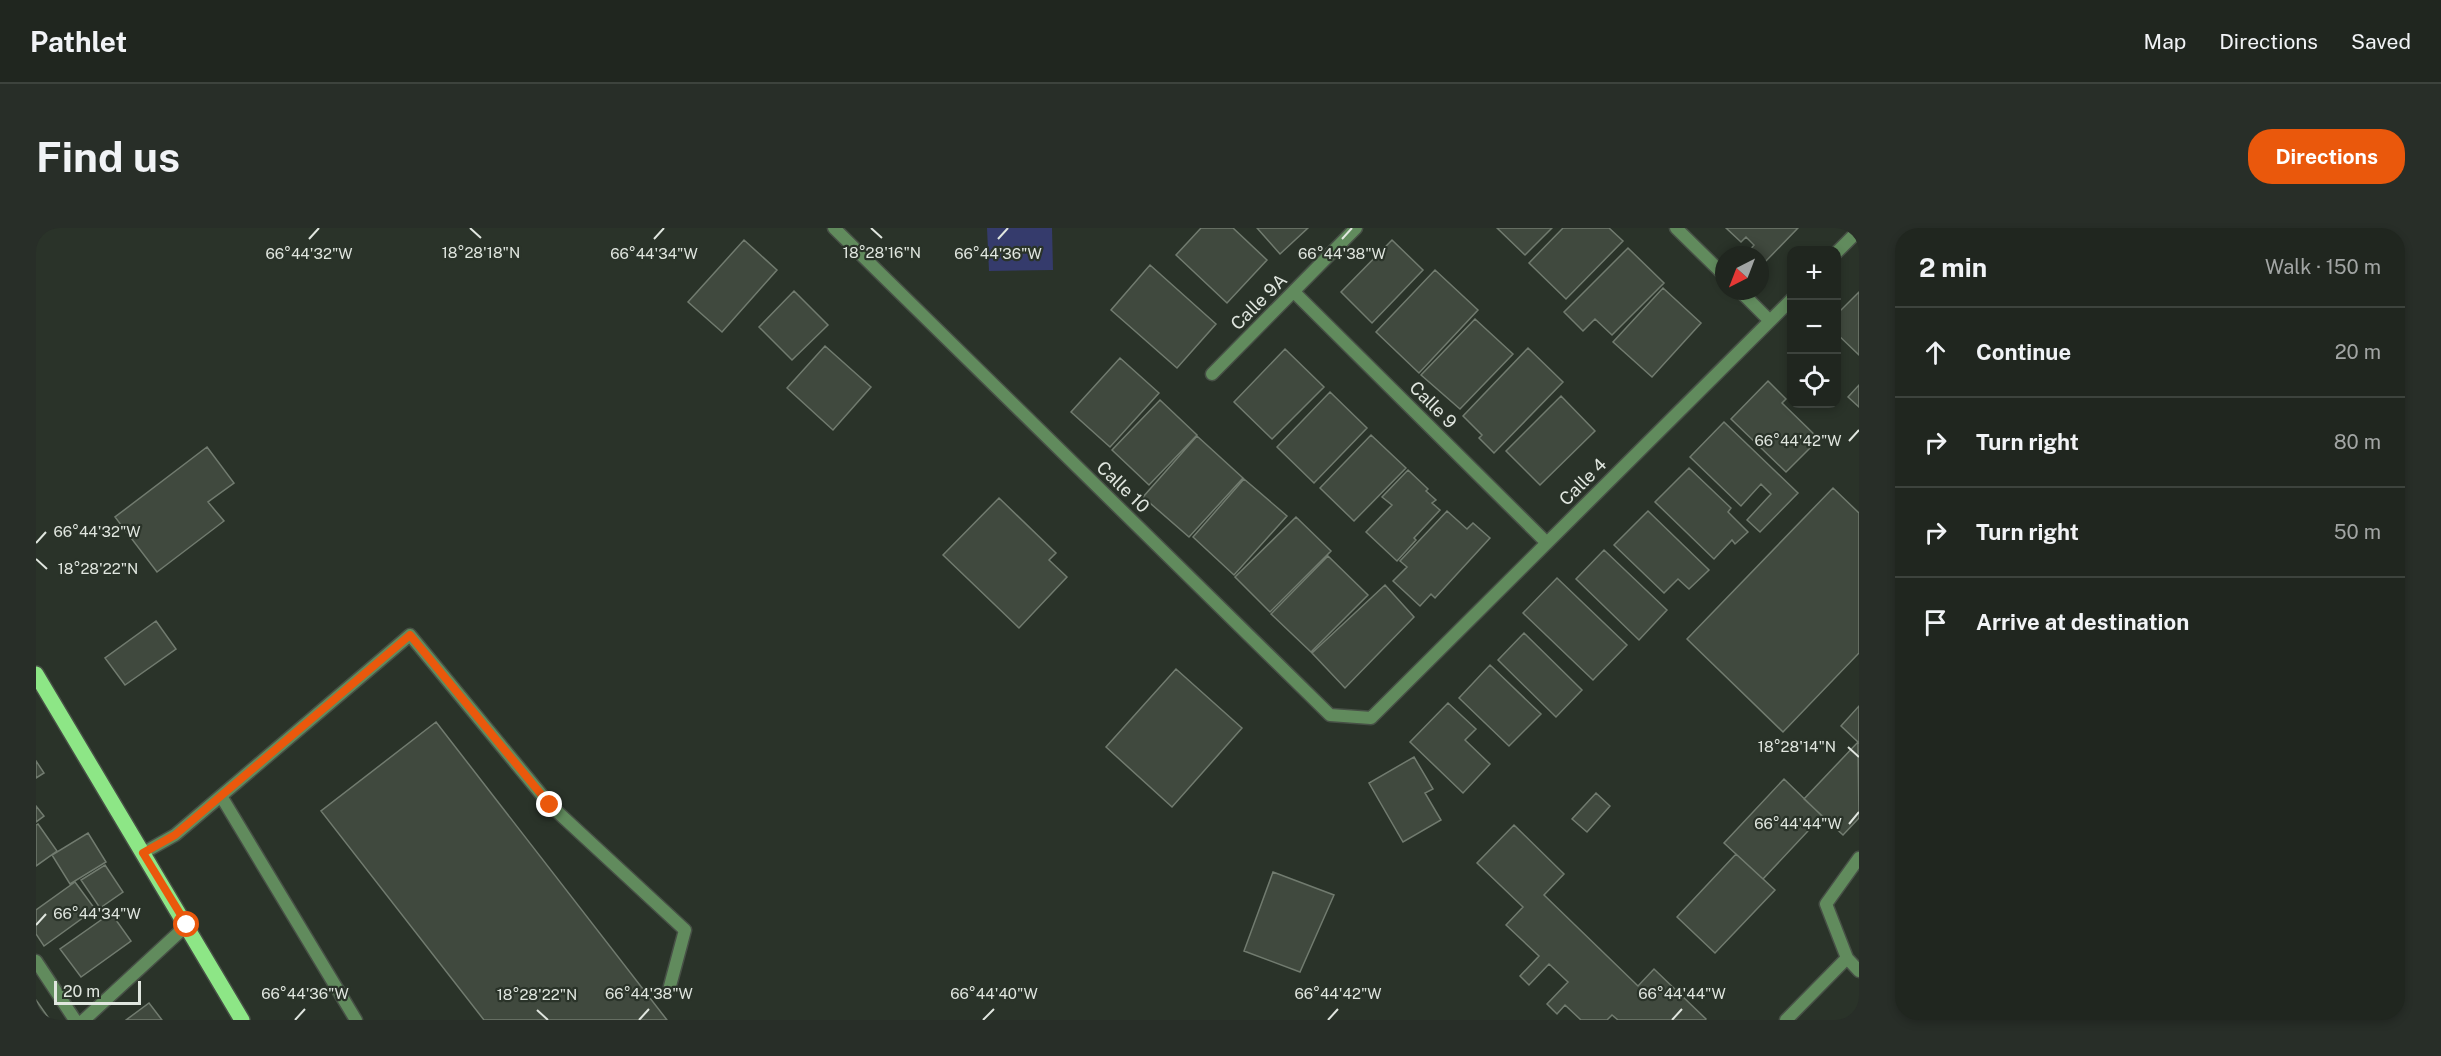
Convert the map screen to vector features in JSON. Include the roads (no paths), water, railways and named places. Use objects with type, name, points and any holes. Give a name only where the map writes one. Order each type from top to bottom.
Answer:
[{"type":"main road","points":[[36,674],[242,1020]]},
{"type":"street","name":"Calle 10","points":[[834,228],[1330,715],[1371,717],[1399,690]]},
{"type":"street","name":"Calle 9A","points":[[1212,374],[1356,228]]},
{"type":"street","points":[[1676,228],[1715,266]]},
{"type":"street","points":[[1841,248],[1859,230]]},
{"type":"street","name":"Calle 9","points":[[1294,292],[1547,543]]},
{"type":"street","points":[[1749,300],[1770,321]]},
{"type":"street","name":"Calle 4","points":[[1399,690],[1789,300]]},
{"type":"street","points":[[143,853],[175,835],[410,635],[550,805],[685,930],[670,986]]},
{"type":"street","points":[[221,796],[356,1020]]},
{"type":"street","points":[[1859,858],[1826,904],[1847,958],[1859,971]]},
{"type":"street","points":[[84,1020],[187,925]]},
{"type":"street","points":[[1786,1020],[1847,958]]},
{"type":"street","points":[[36,962],[75,1020]]}]
